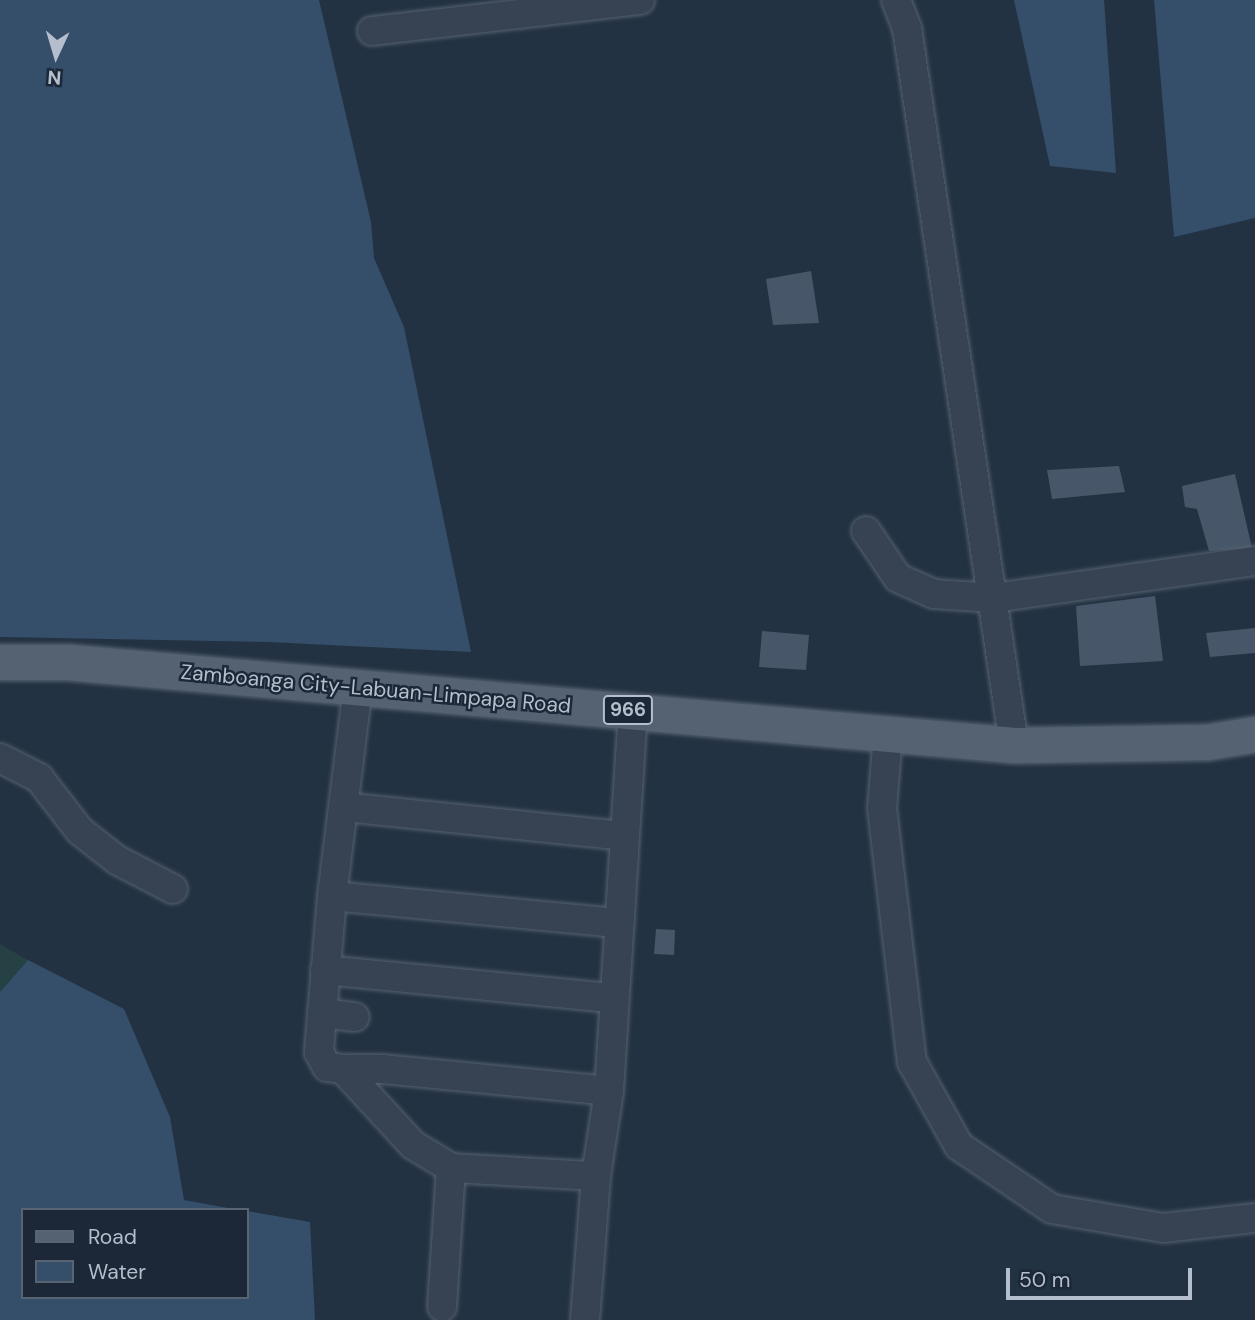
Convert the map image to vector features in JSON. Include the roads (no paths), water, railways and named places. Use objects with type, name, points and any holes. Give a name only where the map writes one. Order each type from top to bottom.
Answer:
[{"type":"main road","name":"Zamboanga City-Labuan-Limpapa Road","points":[[0,662],[68,662],[633,710],[1014,746],[1207,742],[1255,734]]},
{"type":"street","points":[[372,31],[640,0]]},
{"type":"street","points":[[896,0],[907,27],[1014,746]]},
{"type":"street","points":[[866,531],[898,578],[934,594],[993,598],[1255,561]]},
{"type":"street","points":[[358,687],[325,970],[319,1052],[327,1068],[382,1069],[610,1091]]},
{"type":"street","points":[[585,1320],[596,1176],[610,1091],[613,998],[633,710]]},
{"type":"street","points":[[888,734],[882,808],[912,1062],[959,1146],[1052,1209],[1163,1228],[1255,1217]]},
{"type":"street","points":[[0,758],[39,778],[80,831],[117,860],[173,889]]},
{"type":"street","points":[[344,807],[624,836]]},
{"type":"street","points":[[332,895],[620,923]]},
{"type":"street","points":[[325,970],[613,998]]},
{"type":"street","points":[[322,1013],[355,1017]]},
{"type":"street","points":[[343,1069],[413,1145],[451,1168],[596,1176]]},
{"type":"street","points":[[442,1307],[451,1168]]},
{"type":"water","points":[[0,0],[319,0],[371,222],[374,258],[404,327],[471,652],[269,642],[0,637]]},
{"type":"water","points":[[1014,0],[1104,0],[1116,173],[1050,166]]},
{"type":"water","points":[[1154,0],[1255,0],[1255,218],[1174,237]]},
{"type":"water","points":[[28,960],[124,1009],[170,1117],[184,1200],[228,1208],[21,1208],[21,1299],[248,1299],[248,1211],[310,1222],[315,1320],[0,1320],[0,992]]}]
